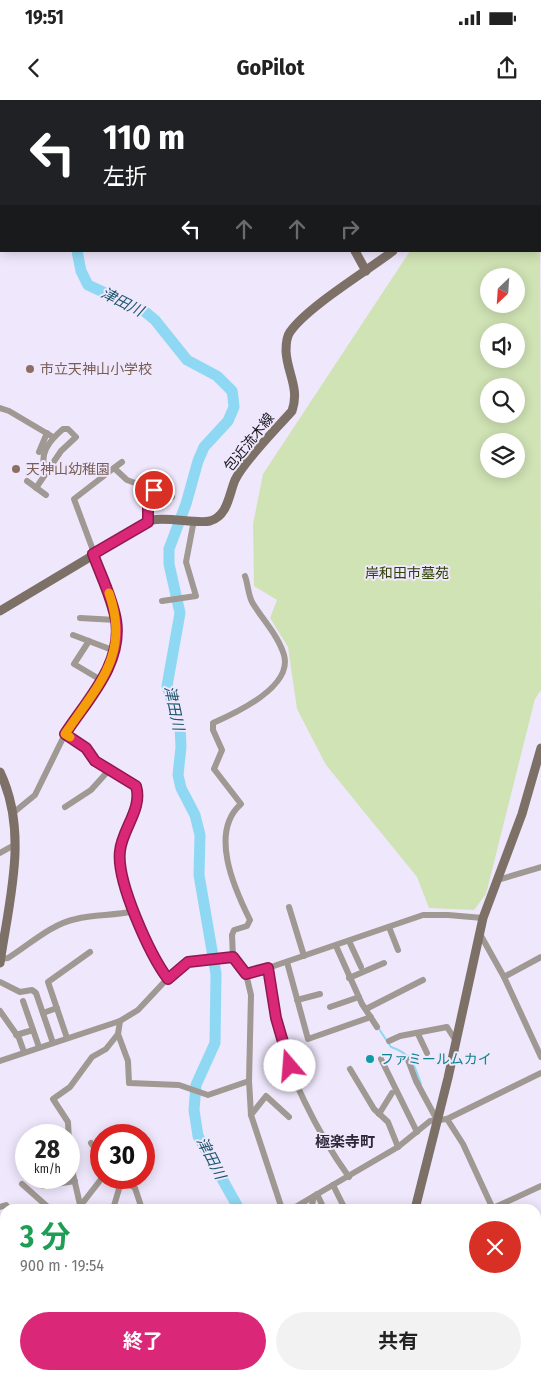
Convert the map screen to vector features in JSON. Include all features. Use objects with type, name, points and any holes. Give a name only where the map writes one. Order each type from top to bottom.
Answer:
[{"type":"street","points":[[356,252],[366,271]]},
{"type":"street","name":"包近流木線","points":[[0,611],[148,522],[162,518],[210,521],[226,507],[236,479],[292,411],[296,401],[296,389],[286,351],[289,333],[323,302],[392,252]]},
{"type":"street","points":[[0,408],[10,411],[50,435]]},
{"type":"street","points":[[36,488],[61,451],[76,437],[68,429],[63,429],[50,435],[39,452]]},
{"type":"street","points":[[46,473],[43,454],[50,435]]},
{"type":"street","points":[[13,813],[34,795],[65,734],[111,664],[115,651],[116,620],[110,596],[74,499],[122,462]]},
{"type":"street","points":[[114,468],[126,480],[172,497]]},
{"type":"street","points":[[27,481],[46,495]]},
{"type":"street","points":[[148,522],[148,504],[154,490]]},
{"type":"street","points":[[162,601],[196,596],[186,562],[192,520]]},
{"type":"street","points":[[245,576],[251,599],[263,615],[284,654],[285,660],[281,673],[268,692],[241,711],[214,723],[213,730],[222,750],[214,769],[241,804],[231,812],[226,843],[228,864],[239,897],[250,920],[247,926],[234,930],[232,935],[233,957],[246,974],[251,995],[248,1081],[251,1115],[280,1204]]},
{"type":"street","points":[[80,618],[112,618],[116,620]]},
{"type":"street","points":[[74,635],[115,651]]},
{"type":"street","points":[[89,641],[74,664],[101,680]]},
{"type":"street","points":[[65,734],[86,748],[95,761],[132,782],[138,793],[138,801],[120,852],[120,863],[134,911],[150,954],[168,979]]},
{"type":"street","points":[[416,1204],[442,1119],[456,1041],[483,918],[522,814],[541,748]]},
{"type":"street","points":[[65,807],[91,790],[110,769]]},
{"type":"street","points":[[0,772],[13,813],[16,844],[0,961],[8,958],[56,926],[74,919],[116,916],[134,911]]},
{"type":"street","points":[[0,853],[16,844]]},
{"type":"street","points":[[498,880],[541,867]]},
{"type":"street","points":[[289,907],[304,956]]},
{"type":"street","points":[[246,974],[336,946],[423,915],[483,918]]},
{"type":"street","points":[[389,928],[398,950]]},
{"type":"street","points":[[480,934],[504,977],[541,1057]]},
{"type":"street","points":[[349,941],[361,967]]},
{"type":"street","points":[[336,946],[359,997],[377,1027]]},
{"type":"street","points":[[67,1038],[48,982],[90,952]]},
{"type":"street","points":[[0,1061],[120,1020],[138,1010],[184,964],[203,959],[233,957]]},
{"type":"street","points":[[504,977],[541,957]]},
{"type":"street","points":[[287,962],[308,1039],[371,1017]]},
{"type":"street","points":[[350,978],[384,963]]},
{"type":"street","points":[[268,968],[276,1018],[295,1081],[329,1150],[349,1177]]},
{"type":"street","points":[[366,1009],[423,980]]},
{"type":"street","points":[[0,982],[20,992],[32,990],[54,1043]]},
{"type":"street","points":[[297,1000],[320,994]]},
{"type":"street","points":[[330,1007],[359,997]]},
{"type":"street","points":[[23,1001],[39,1048]]},
{"type":"street","points":[[43,1013],[57,1008]]},
{"type":"street","points":[[0,1011],[16,1035],[24,1052]]},
{"type":"street","points":[[120,1020],[118,1034],[128,1061],[129,1083],[179,1085],[208,1095],[248,1081]]},
{"type":"street","points":[[389,1041],[447,1028],[456,1041]]},
{"type":"street","points":[[16,1035],[33,1030]]},
{"type":"street","points":[[68,1124],[53,1098],[70,1087],[92,1057],[106,1049],[118,1034]]},
{"type":"street","points":[[418,1034],[427,1053]]},
{"type":"street","points":[[381,1059],[393,1077],[417,1132]]},
{"type":"street","points":[[408,1060],[419,1091],[463,1144],[490,1204]]},
{"type":"street","points":[[350,1069],[379,1114],[388,1122],[398,1147]]},
{"type":"street","points":[[301,1204],[398,1147],[430,1121],[442,1119],[541,1072]]},
{"type":"street","points":[[379,1114],[392,1093]]},
{"type":"street","points":[[251,1115],[266,1096],[289,1117]]},
{"type":"street","points":[[333,1185],[342,1204]]},
{"type":"street","points":[[501,1204],[541,1186]]},
{"type":"street","points":[[28,1189],[44,1204]]},
{"type":"street","points":[[77,1189],[80,1204]]},
{"type":"street","points":[[83,1204],[94,1189]]},
{"type":"street","points":[[114,1204],[118,1189]]},
{"type":"street","points":[[135,1189],[140,1204]]},
{"type":"street","points":[[313,1204],[316,1195]]},
{"type":"street","points":[[316,1195],[321,1204]]},
{"type":"green space","name":"岸和田市墓苑","points":[[409,252],[540,252],[541,690],[535,699],[486,894],[474,910],[429,908],[417,877],[326,765],[297,709],[288,647],[270,618],[277,600],[254,586],[253,524],[263,474]]},
{"type":"waterway","name":"津田川","points":[[77,252],[81,271],[88,285],[144,311],[155,320],[187,360],[217,376],[232,391],[234,407],[228,421],[204,447],[169,549],[169,564],[180,613],[167,686],[180,726],[181,747],[178,775],[181,788],[195,815],[200,835],[199,875],[216,974],[215,1043],[196,1085],[194,1110],[198,1136],[236,1204]]},
{"type":"waterway","points":[[379,1029],[391,1047],[408,1057],[421,1084]]},
{"type":"slow traffic","points":[[70,737],[65,734],[111,664],[115,651],[116,620],[109,593]]},
{"type":"place","name":"市立天神山小学校","points":[[30,369]]},
{"type":"place","name":"天神山幼稚園","points":[[16,469]]},
{"type":"place","name":"ファミールムカイ","points":[[370,1059]]},
{"type":"district","name":"極楽寺町","points":[[345,1142]]},
{"type":"route","points":[[154,490],[148,504],[148,522],[93,554],[110,596],[116,620],[115,651],[111,664],[65,734],[86,748],[95,761],[136,786],[138,801],[122,843],[120,863],[141,931],[150,954],[156,963],[168,979],[184,964],[203,959],[233,957],[246,974],[268,968],[276,1008],[276,1018],[290,1066]]}]
